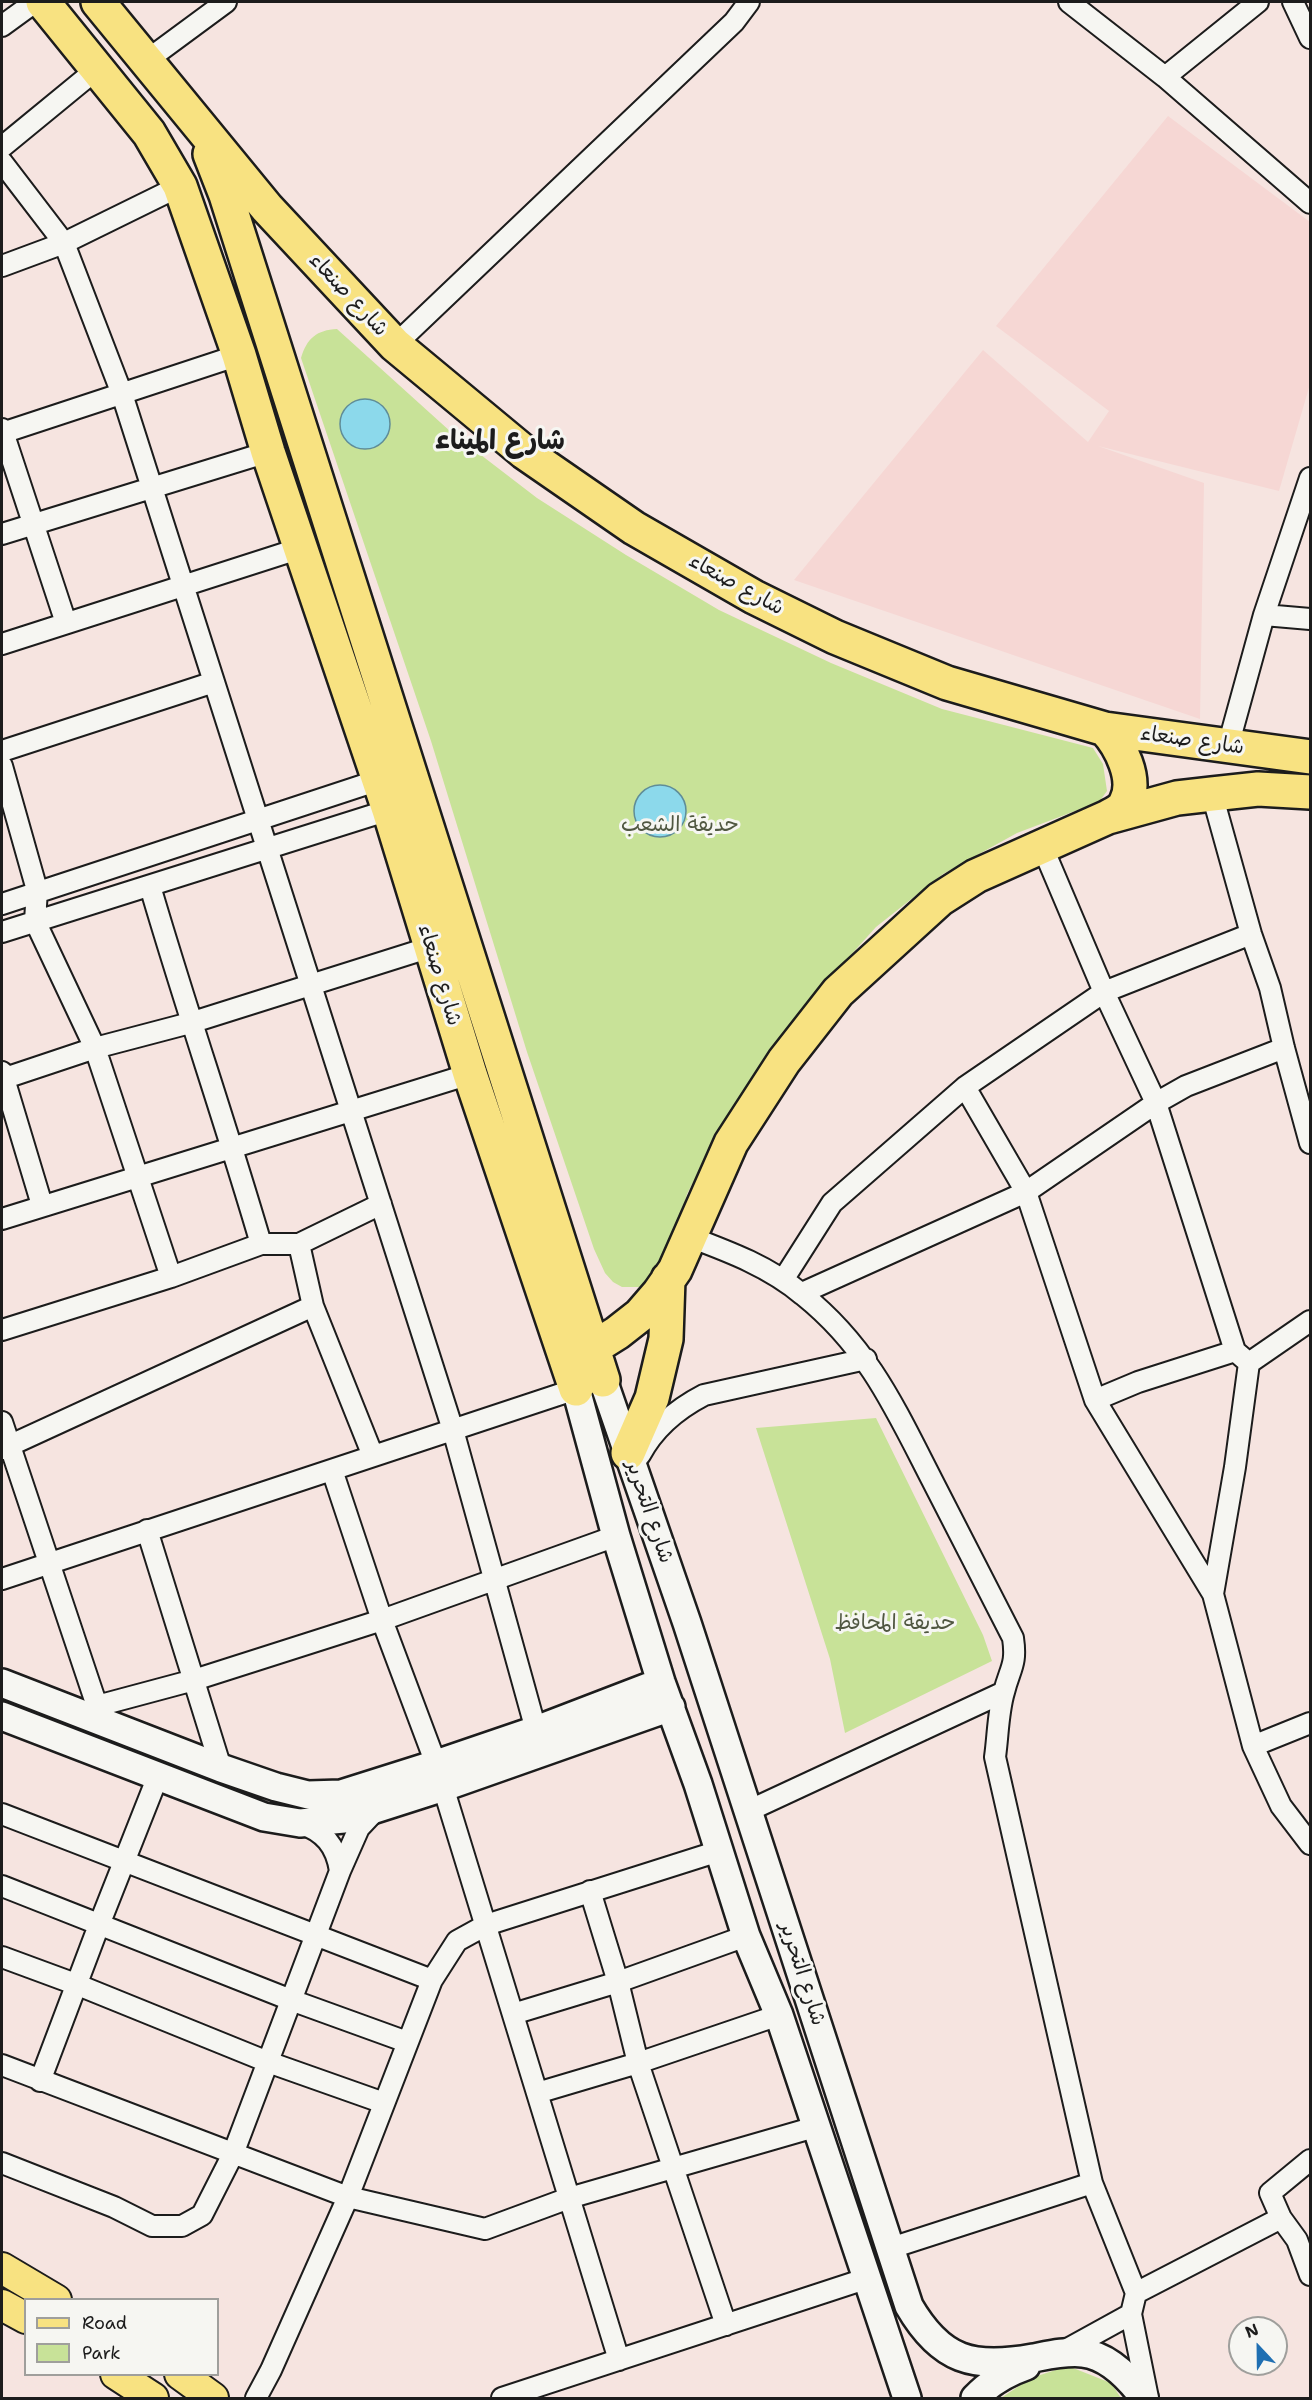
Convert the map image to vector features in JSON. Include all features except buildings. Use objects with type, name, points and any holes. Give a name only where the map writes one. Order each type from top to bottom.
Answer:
[{"type":"highway","name":"شارع صنعاء","points":[[43,2],[149,133],[180,186],[239,355],[268,452],[384,795],[470,1074],[590,1385]]},
{"type":"highway","points":[[98,2],[182,107]]},
{"type":"highway","name":"شارع صنعاء","points":[[182,107],[267,208],[395,345],[524,452],[634,528],[754,597],[835,637],[947,683],[1105,729],[1311,757]]},
{"type":"highway","name":"شارع صنعاء","points":[[182,107],[210,153],[226,195],[593,1348],[590,1385]]},
{"type":"highway","points":[[1105,729],[1115,739],[1121,752],[1127,767],[1130,786],[1127,801],[1121,809],[1108,817]]},
{"type":"highway","name":"شارع صنعاء","points":[[593,1348],[640,1315],[675,1270],[731,1143],[784,1061],[838,993],[940,898],[976,876],[1108,817],[1177,798],[1258,789],[1311,792]]},
{"type":"highway","points":[[630,1461],[652,1398],[666,1339],[668,1279]]},
{"type":"main road","name":"شارع التحرير","points":[[590,1385],[630,1461],[687,1623],[909,2306],[922,2329],[941,2346],[960,2357],[981,2363],[1006,2363],[1058,2354],[1084,2353],[1107,2363],[1130,2379],[1146,2398]]},
{"type":"main road","name":"شارع التحرير","points":[[590,1385],[616,1536],[661,1682],[698,1784],[746,1936],[779,2015],[865,2279],[907,2398]]},
{"type":"main road","points":[[2,1716],[264,1816],[300,1823],[344,1819],[378,1808],[440,1775],[536,1730],[661,1682]]},
{"type":"main road","points":[[2,1683],[99,1714],[220,1768],[308,1795],[341,1794],[440,1775],[671,1707]]},
{"type":"main road","points":[[698,1784],[710,1789],[720,1788],[728,1783],[736,1771]]},
{"type":"main road","points":[[717,1844],[720,1829],[735,1821],[751,1817]]},
{"type":"main road","points":[[2,2268],[53,2298]]},
{"type":"main road","points":[[2,2306],[24,2317]]},
{"type":"main road","points":[[975,2398],[984,2388],[1007,2373],[1058,2354]]},
{"type":"main road","points":[[119,2376],[153,2398]]},
{"type":"main road","points":[[183,2376],[213,2398]]},
{"type":"street","points":[[2,26],[35,2]]},
{"type":"street","points":[[146,61],[226,2]]},
{"type":"street","points":[[395,345],[734,22],[749,2]]},
{"type":"street","points":[[1069,2],[1165,77],[1311,203]]},
{"type":"street","points":[[1165,77],[1258,2]]},
{"type":"street","points":[[1293,2],[1311,38]]},
{"type":"street","points":[[2,147],[97,69]]},
{"type":"street","points":[[2,162],[64,243],[122,394],[453,1430],[536,1730]]},
{"type":"street","points":[[2,266],[64,243],[180,186]]},
{"type":"street","points":[[66,623],[2,431],[239,355]]},
{"type":"street","points":[[2,534],[268,452]]},
{"type":"street","points":[[1228,746],[1264,615],[1311,478]]},
{"type":"street","points":[[2,644],[301,548]]},
{"type":"street","points":[[1264,615],[1311,619]]},
{"type":"street","points":[[2,751],[214,682]]},
{"type":"street","points":[[2,766],[36,892],[35,921],[95,1048],[171,1277]]},
{"type":"street","points":[[1212,794],[1251,934],[1270,988],[1284,1048],[1311,1143]]},
{"type":"street","points":[[2,904],[258,819],[384,795]]},
{"type":"street","points":[[2,932],[267,848],[384,795]]},
{"type":"street","points":[[1042,846],[1104,992],[1156,1103],[1242,1357],[1235,1467],[1213,1594]]},
{"type":"street","points":[[150,886],[190,1023],[233,1147],[261,1244]]},
{"type":"street","points":[[783,1280],[832,1203],[965,1087],[1104,992],[1251,934]]},
{"type":"street","points":[[42,1205],[2,1077],[95,1048],[190,1023],[431,947]]},
{"type":"street","points":[[802,1293],[1026,1192],[1156,1103],[1186,1086],[1284,1048]]},
{"type":"street","points":[[2,1219],[470,1074]]},
{"type":"street","points":[[965,1087],[1026,1192],[1095,1400],[1213,1594],[1253,1746],[1281,1806],[1311,1844]]},
{"type":"street","points":[[2,1330],[171,1277],[261,1244],[299,1244],[381,1204]]},
{"type":"street","points":[[690,1238],[738,1255],[802,1293],[836,1324],[866,1359],[890,1399],[1013,1638],[1016,1655],[1004,1692],[995,1757],[1092,2183],[1136,2293],[1131,2314],[1146,2398]]},
{"type":"street","points":[[299,1244],[313,1306],[373,1456]]},
{"type":"street","points":[[5,1447],[313,1306]]},
{"type":"street","points":[[1095,1400],[1138,1382],[1242,1357],[1311,1321]]},
{"type":"street","points":[[630,1461],[664,1423],[687,1404],[704,1395],[866,1359]]},
{"type":"street","points":[[2,1579],[590,1385]]},
{"type":"street","points":[[2,1422],[5,1447],[49,1563],[99,1714],[194,1680],[382,1620],[616,1536]]},
{"type":"street","points":[[332,1470],[382,1620],[440,1775],[619,2360]]},
{"type":"street","points":[[147,1530],[220,1768]]},
{"type":"street","points":[[751,1817],[1004,1692]]},
{"type":"street","points":[[1253,1746],[1308,1731]]},
{"type":"street","points":[[40,2081],[158,1776]]},
{"type":"street","points":[[2,2163],[114,2207],[152,2226],[182,2226],[202,2215],[233,2154],[340,1871],[359,1827],[364,1819],[378,1808]]},
{"type":"street","points":[[2,1814],[432,1980]]},
{"type":"street","points":[[300,1823],[314,1829],[331,1844],[338,1856],[340,1871]]},
{"type":"street","points":[[256,2398],[271,2370],[348,2197],[432,1980],[457,1941],[486,1925],[590,1891],[717,1844]]},
{"type":"street","points":[[2,1886],[291,2000],[407,2042]]},
{"type":"street","points":[[590,1891],[618,1982],[638,2063],[726,2325]]},
{"type":"street","points":[[513,2014],[618,1982],[746,1936]]},
{"type":"street","points":[[2,1957],[78,1985],[268,2062],[384,2103]]},
{"type":"street","points":[[537,2093],[638,2063],[779,2015]]},
{"type":"street","points":[[2,2065],[348,2197],[484,2229],[569,2198],[815,2127]]},
{"type":"street","points":[[1311,2160],[1270,2193],[1281,2218],[1297,2240],[1311,2275]]},
{"type":"street","points":[[891,2248],[1092,2183]]},
{"type":"street","points":[[1136,2293],[1281,2218]]},
{"type":"street","points":[[502,2398],[865,2279]]},
{"type":"street","points":[[1058,2354],[1131,2314]]},
{"type":"shaded area","points":[[1168,116],[1310,222],[1310,384],[1279,491],[1098,446],[1204,483],[1200,719],[794,580],[983,350],[1088,442],[1109,411],[996,326]]},
{"type":"green space","name":"حديقة الشعب","points":[[337,329],[451,432],[537,498],[626,555],[719,610],[831,663],[942,709],[1093,748],[1103,764],[1107,791],[1099,802],[1017,833],[943,874],[876,927],[822,987],[727,1116],[687,1194],[667,1263],[654,1282],[639,1287],[622,1287],[613,1282],[605,1273],[594,1249],[527,1052],[431,741],[301,358],[306,345],[314,336],[324,331]]},
{"type":"green space","name":"حديقة المحافظ","points":[[876,1418],[983,1635],[992,1661],[845,1733],[830,1659],[756,1428]]},
{"type":"green space","points":[[1068,2366],[1111,2383],[1121,2398],[1001,2398],[1031,2378]]},
{"type":"water","points":[[365,399],[383,406],[390,424],[383,442],[365,449],[347,442],[340,424],[347,406]]},
{"type":"water","points":[[655,785],[665,785],[674,789],[682,797],[686,811],[682,825],[674,833],[665,837],[655,837],[646,833],[638,825],[634,816],[634,806],[638,797],[646,789]]},
{"type":"district","name":"شارع الميناء","points":[[500,442]]}]
